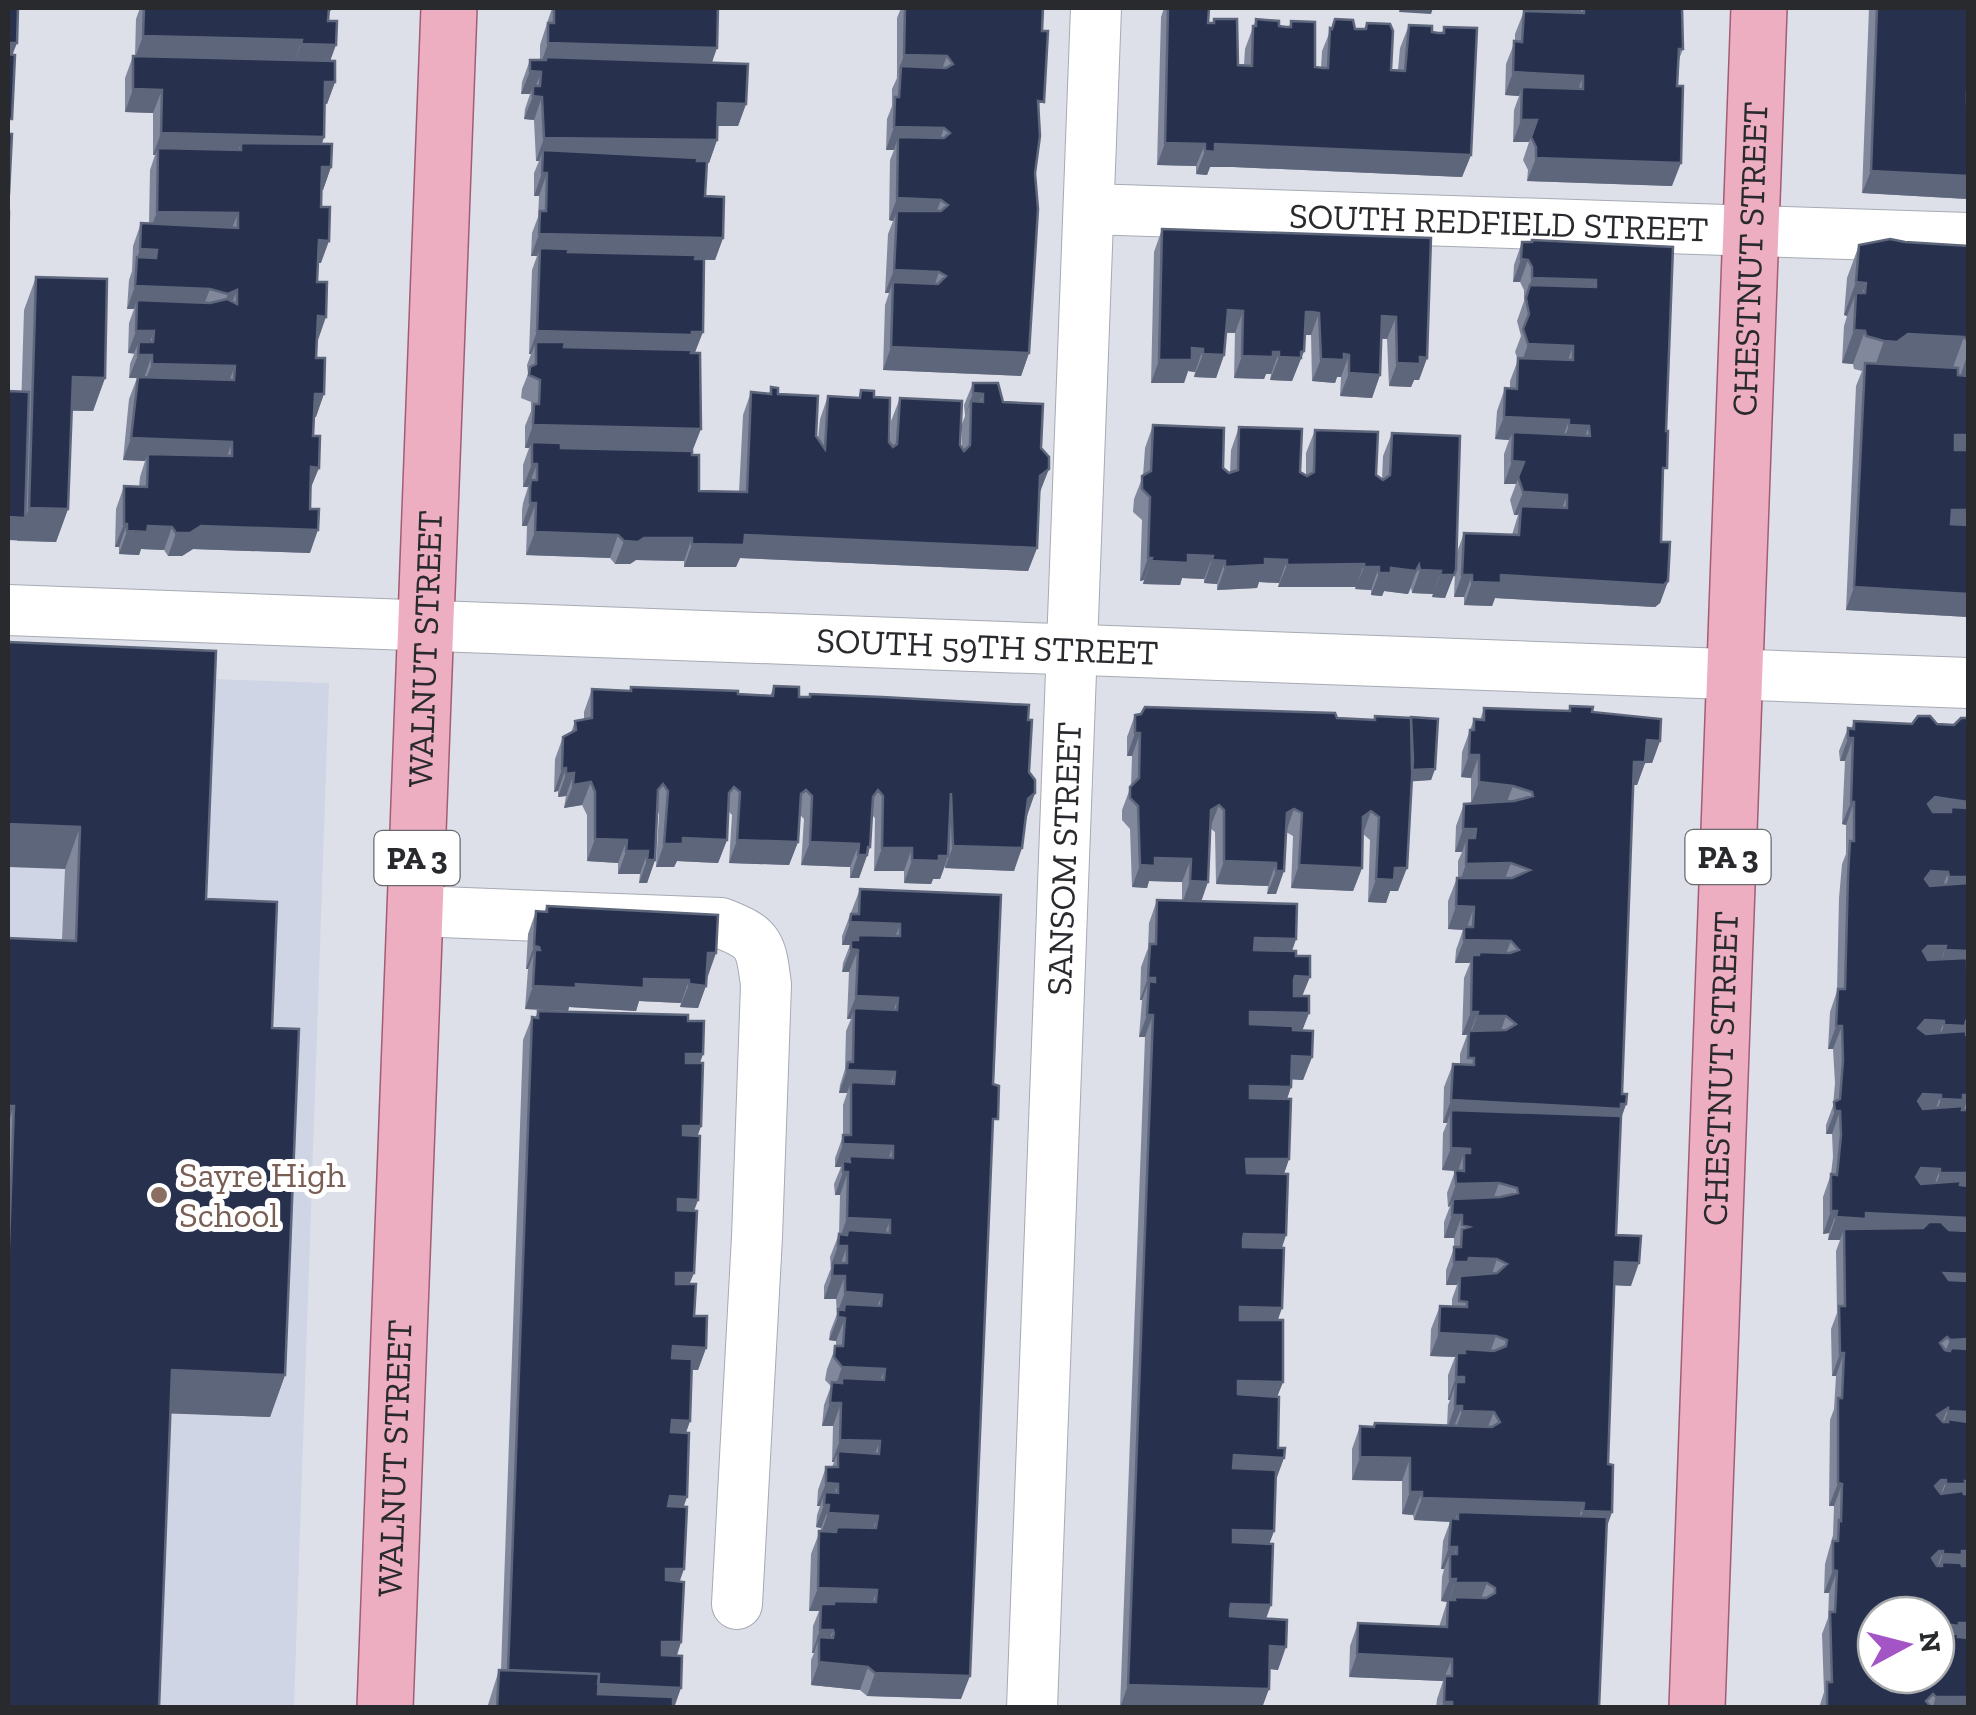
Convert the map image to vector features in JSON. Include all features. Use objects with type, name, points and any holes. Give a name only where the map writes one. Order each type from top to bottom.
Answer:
[{"type":"main road","name":"WALNUT STREET","points":[[385,1708],[449,8]]},
{"type":"main road","name":"CHESTNUT STREET","points":[[1697,1708],[1759,8]]},
{"type":"street","name":"SANSOM STREET","points":[[1032,1708],[1096,8]]},
{"type":"street","name":"SOUTH REDFIELD STREET","points":[[1089,209],[1968,238]]},
{"type":"street","name":"SOUTH 59TH STREET","points":[[8,610],[1968,683]]},
{"type":"street","points":[[415,911],[720,923],[751,934],[762,952],[766,985],[759,1198],[737,1604]]},
{"type":"shaded area","name":"Sayre High School","points":[[8,672],[329,683],[294,1707],[8,1708]]},
{"type":"building","points":[[8,8],[18,8],[17,43],[8,43]]},
{"type":"building","points":[[144,8],[329,8],[328,21],[337,21],[336,45],[301,44],[302,40],[143,36]]},
{"type":"building","points":[[554,8],[718,8],[717,48],[548,43],[548,23],[554,23]]},
{"type":"building","points":[[905,8],[1043,8],[1042,31],[1048,31],[1044,102],[1038,101],[1038,209],[1029,353],[891,347],[893,282],[938,284],[946,276],[939,272],[894,270],[897,211],[941,211],[948,205],[941,200],[897,198],[898,137],[944,138],[950,133],[944,128],[894,127],[901,66],[946,68],[953,64],[947,56],[904,55]]},
{"type":"building","points":[[1168,8],[1209,8],[1208,23],[1214,23],[1214,19],[1237,19],[1238,65],[1252,66],[1256,19],[1279,21],[1279,26],[1286,27],[1291,27],[1291,21],[1315,22],[1315,67],[1323,68],[1328,68],[1330,28],[1335,19],[1353,20],[1355,29],[1366,29],[1367,23],[1390,24],[1391,70],[1405,71],[1409,25],[1432,26],[1432,32],[1438,33],[1444,33],[1444,27],[1477,28],[1471,155],[1215,144],[1215,152],[1205,151],[1205,144],[1165,143]]},
{"type":"building","points":[[1584,8],[1682,8],[1683,49],[1679,49],[1677,86],[1683,86],[1681,163],[1536,158],[1531,137],[1537,120],[1521,120],[1522,87],[1583,89],[1583,76],[1513,72],[1514,41],[1522,42],[1524,11],[1584,13]]},
{"type":"building","points":[[1877,8],[1968,8],[1968,176],[1871,171]]},
{"type":"building","points":[[8,54],[15,55],[12,119],[8,119]]},
{"type":"building","points":[[133,56],[335,61],[335,82],[325,82],[324,137],[161,133],[162,90],[133,89]]},
{"type":"building","points":[[546,57],[748,64],[746,104],[718,103],[717,140],[544,138],[542,97],[533,96],[533,86],[540,86],[541,72],[530,71],[530,60]]},
{"type":"building","points":[[8,134],[12,134],[9,194],[8,194]]},
{"type":"building","points":[[241,143],[332,144],[331,167],[322,167],[321,207],[330,207],[329,241],[319,240],[317,282],[327,282],[326,317],[318,316],[316,358],[325,358],[324,394],[315,394],[313,436],[320,436],[319,468],[311,467],[310,509],[319,509],[318,530],[201,526],[190,533],[176,533],[172,527],[148,526],[147,532],[127,531],[124,486],[147,487],[148,454],[232,456],[232,442],[131,438],[138,377],[234,380],[235,366],[152,364],[152,355],[138,355],[139,342],[153,342],[154,331],[136,331],[137,300],[210,303],[227,299],[237,304],[237,290],[228,294],[210,289],[135,286],[137,257],[156,258],[157,250],[140,249],[141,223],[238,228],[238,213],[157,212],[158,148],[241,150]]},
{"type":"building","points":[[543,150],[707,161],[705,196],[724,197],[723,238],[539,234],[540,211],[546,211]]},
{"type":"building","points":[[1162,229],[1431,238],[1427,358],[1420,357],[1420,364],[1397,363],[1396,317],[1382,316],[1380,375],[1349,373],[1349,355],[1344,354],[1344,360],[1321,359],[1319,313],[1312,312],[1306,312],[1301,358],[1279,357],[1279,352],[1273,352],[1273,357],[1242,356],[1243,311],[1228,310],[1224,355],[1203,354],[1203,349],[1192,348],[1192,360],[1159,360]]},
{"type":"building","points":[[1890,239],[1968,246],[1968,341],[1964,337],[1908,334],[1897,342],[1884,341],[1854,330],[1856,293],[1865,293],[1866,283],[1856,282],[1859,245]]},
{"type":"building","points":[[1522,242],[1673,247],[1661,542],[1670,542],[1668,581],[1664,585],[1501,575],[1501,583],[1472,582],[1472,575],[1462,575],[1464,533],[1519,535],[1521,506],[1567,508],[1567,495],[1523,492],[1518,477],[1524,462],[1512,461],[1513,432],[1590,436],[1589,426],[1569,425],[1569,420],[1504,417],[1505,388],[1517,389],[1518,358],[1573,360],[1573,346],[1528,344],[1523,329],[1529,314],[1526,298],[1530,285],[1596,287],[1596,280],[1532,278],[1528,260],[1521,259]]},
{"type":"building","points":[[540,248],[696,255],[695,259],[704,259],[703,332],[692,335],[537,331]]},
{"type":"building","points":[[36,277],[107,279],[105,378],[73,377],[68,509],[29,508]]},
{"type":"building","points":[[536,342],[565,342],[564,347],[700,353],[701,429],[533,425],[540,380],[529,375],[530,367],[536,364]]},
{"type":"building","points":[[1865,363],[1958,368],[1958,375],[1968,376],[1968,435],[1955,435],[1955,450],[1968,450],[1968,510],[1952,510],[1951,524],[1968,525],[1968,594],[1854,587]]},
{"type":"building","points":[[973,383],[998,383],[1003,402],[1043,404],[1041,448],[1049,457],[1049,469],[1040,476],[1037,548],[745,535],[744,545],[692,544],[692,538],[644,538],[638,542],[624,541],[618,535],[535,532],[536,503],[530,503],[530,488],[531,480],[537,480],[537,464],[532,464],[532,442],[561,443],[561,448],[692,451],[692,455],[699,455],[699,491],[747,492],[751,392],[771,394],[771,387],[778,388],[778,394],[818,396],[816,436],[825,449],[828,396],[860,398],[861,390],[874,391],[874,397],[890,398],[889,442],[893,447],[897,444],[900,398],[962,401],[960,445],[964,451],[970,445],[971,401],[983,402],[983,394],[973,393]]},
{"type":"building","points":[[8,391],[29,392],[25,518],[8,517]]},
{"type":"building","points":[[1153,425],[1224,428],[1223,468],[1229,473],[1238,470],[1239,427],[1302,429],[1300,472],[1307,476],[1314,472],[1315,430],[1378,432],[1376,475],[1383,480],[1390,475],[1392,433],[1460,436],[1454,575],[1420,570],[1419,565],[1416,571],[1391,568],[1391,573],[1379,573],[1379,567],[1364,564],[1287,565],[1287,560],[1265,559],[1265,565],[1225,567],[1225,561],[1212,560],[1213,556],[1188,555],[1188,563],[1151,561],[1150,497],[1142,489],[1142,476],[1151,471]]},
{"type":"building","name":"Sayre High School","points":[[8,642],[216,651],[206,899],[277,902],[272,1028],[299,1029],[285,1375],[172,1370],[159,1708],[8,1708],[8,1272],[14,1106],[8,1106],[8,938],[76,941],[80,827],[8,824]]},
{"type":"building","points":[[774,686],[799,687],[799,697],[810,694],[1029,705],[1029,772],[1035,780],[1035,793],[1028,799],[1022,848],[953,846],[951,793],[948,856],[939,856],[939,861],[912,860],[912,848],[882,848],[883,796],[878,790],[873,797],[867,855],[858,855],[859,844],[810,842],[812,796],[806,790],[801,794],[798,842],[737,840],[740,792],[734,787],[729,793],[727,840],[683,838],[683,844],[664,844],[668,791],[663,784],[658,790],[655,860],[647,860],[648,851],[626,851],[627,840],[595,839],[595,792],[591,782],[573,785],[574,773],[566,774],[566,768],[562,769],[563,737],[576,730],[575,721],[592,718],[592,689],[738,691],[773,696]]},
{"type":"building","points":[[1570,706],[1661,719],[1660,741],[1647,740],[1645,762],[1634,762],[1622,1094],[1627,1094],[1626,1104],[1621,1104],[1621,1109],[1451,1100],[1453,1064],[1474,1065],[1474,1058],[1468,1058],[1469,1031],[1506,1030],[1516,1024],[1506,1016],[1477,1016],[1478,1012],[1471,1012],[1472,955],[1519,950],[1511,941],[1464,940],[1464,927],[1473,927],[1474,907],[1456,906],[1457,878],[1512,878],[1530,870],[1511,863],[1466,864],[1467,838],[1475,838],[1476,829],[1463,829],[1464,804],[1533,796],[1532,792],[1513,786],[1479,782],[1479,755],[1469,755],[1470,730],[1474,730],[1474,719],[1484,720],[1484,708],[1570,711]]},
{"type":"building","points":[[1145,707],[1335,713],[1337,718],[1375,720],[1375,716],[1411,718],[1413,759],[1407,868],[1395,868],[1394,880],[1376,879],[1379,817],[1371,811],[1363,817],[1362,868],[1299,865],[1302,813],[1294,809],[1287,813],[1284,871],[1276,871],[1276,863],[1224,861],[1224,810],[1219,805],[1211,810],[1208,882],[1190,881],[1191,859],[1155,858],[1155,866],[1140,865],[1138,806],[1130,798],[1130,787],[1139,778],[1140,733],[1135,733],[1135,715]]},
{"type":"building","points":[[1918,716],[1930,716],[1937,724],[1954,725],[1961,718],[1968,718],[1968,802],[1935,797],[1928,804],[1933,812],[1968,808],[1968,877],[1949,877],[1948,872],[1931,871],[1925,879],[1930,886],[1968,883],[1968,951],[1928,946],[1923,951],[1928,960],[1967,958],[1968,1022],[1965,1026],[1925,1020],[1918,1028],[1926,1034],[1966,1031],[1968,1095],[1963,1095],[1963,1100],[1923,1094],[1918,1101],[1923,1109],[1963,1106],[1962,1110],[1968,1110],[1968,1173],[1921,1168],[1916,1177],[1921,1184],[1961,1181],[1960,1185],[1968,1186],[1968,1218],[1866,1213],[1866,1219],[1836,1217],[1837,1211],[1831,1211],[1831,1174],[1837,1175],[1841,1135],[1840,1111],[1835,1111],[1834,1102],[1840,1099],[1843,1060],[1842,1026],[1836,1026],[1838,989],[1845,989],[1850,841],[1854,841],[1853,738],[1848,738],[1848,728],[1854,729],[1854,721],[1912,724]]},
{"type":"building","points":[[1411,717],[1438,719],[1435,769],[1412,770]]},
{"type":"building","points":[[860,889],[1001,895],[993,1084],[999,1086],[998,1119],[993,1119],[970,1676],[875,1673],[868,1667],[819,1662],[819,1637],[833,1638],[834,1633],[820,1630],[821,1604],[876,1602],[877,1590],[818,1588],[819,1531],[836,1532],[837,1527],[876,1528],[878,1516],[828,1513],[829,1505],[824,1505],[825,1492],[838,1493],[838,1484],[826,1483],[826,1467],[838,1467],[838,1451],[879,1454],[880,1441],[840,1440],[841,1403],[830,1403],[832,1382],[842,1383],[842,1378],[884,1380],[885,1369],[842,1367],[834,1357],[835,1346],[843,1346],[845,1318],[838,1317],[838,1309],[844,1310],[845,1304],[881,1306],[882,1297],[845,1292],[845,1276],[832,1276],[833,1263],[847,1263],[847,1246],[838,1246],[839,1234],[847,1235],[848,1230],[890,1233],[890,1220],[847,1218],[848,1172],[843,1172],[843,1161],[850,1162],[849,1156],[893,1158],[893,1146],[843,1144],[843,1135],[851,1135],[851,1082],[894,1084],[895,1072],[847,1070],[848,1062],[853,1062],[854,1008],[897,1010],[898,998],[856,996],[858,950],[851,949],[851,940],[858,940],[858,935],[900,936],[900,924],[850,922],[851,914],[859,914]]},
{"type":"building","points":[[1157,900],[1297,904],[1296,939],[1255,938],[1254,950],[1296,951],[1296,956],[1310,956],[1310,977],[1295,976],[1294,980],[1294,996],[1309,996],[1309,1013],[1250,1012],[1250,1024],[1313,1031],[1312,1057],[1292,1056],[1291,1087],[1250,1086],[1250,1098],[1291,1099],[1289,1159],[1246,1159],[1247,1173],[1288,1174],[1286,1235],[1244,1234],[1243,1239],[1243,1247],[1284,1248],[1282,1308],[1240,1307],[1240,1320],[1283,1320],[1283,1382],[1238,1381],[1238,1394],[1279,1397],[1278,1448],[1285,1448],[1284,1458],[1234,1455],[1233,1468],[1276,1470],[1274,1531],[1233,1530],[1233,1542],[1273,1544],[1271,1605],[1231,1604],[1230,1610],[1230,1616],[1287,1620],[1286,1647],[1270,1646],[1269,1689],[1128,1685],[1153,1015],[1147,1015],[1149,981],[1155,982],[1155,978],[1148,978],[1150,944],[1156,944]]},
{"type":"building","points":[[547,906],[718,915],[716,953],[708,953],[706,986],[689,984],[689,980],[644,979],[644,988],[533,986],[535,950],[540,950],[534,946],[536,911],[547,912]]},
{"type":"building","points":[[538,1011],[688,1015],[688,1021],[704,1021],[703,1054],[686,1054],[686,1063],[703,1063],[701,1126],[683,1126],[683,1135],[700,1136],[698,1200],[678,1199],[678,1210],[697,1211],[694,1273],[676,1273],[676,1284],[696,1284],[694,1316],[707,1316],[706,1348],[673,1346],[672,1358],[692,1359],[690,1421],[672,1420],[671,1432],[689,1433],[687,1497],[670,1496],[668,1506],[687,1507],[684,1569],[666,1569],[666,1580],[684,1582],[681,1642],[662,1642],[662,1655],[682,1656],[681,1688],[598,1684],[599,1674],[508,1670],[532,1017],[538,1018]]},
{"type":"building","points":[[1451,1110],[1621,1116],[1616,1235],[1641,1236],[1639,1263],[1615,1262],[1608,1464],[1613,1465],[1612,1512],[1583,1511],[1584,1503],[1422,1498],[1422,1492],[1410,1492],[1410,1458],[1360,1457],[1360,1426],[1374,1427],[1375,1423],[1492,1427],[1500,1422],[1494,1412],[1462,1411],[1462,1406],[1455,1406],[1456,1382],[1464,1382],[1464,1377],[1456,1377],[1457,1353],[1465,1353],[1464,1349],[1494,1351],[1506,1346],[1507,1340],[1439,1333],[1440,1306],[1467,1307],[1467,1302],[1459,1301],[1460,1276],[1497,1273],[1507,1264],[1497,1259],[1454,1262],[1454,1247],[1461,1247],[1462,1229],[1469,1227],[1462,1225],[1462,1215],[1452,1215],[1453,1199],[1518,1193],[1517,1188],[1499,1183],[1456,1184],[1455,1170],[1464,1171],[1464,1153],[1470,1153],[1470,1149],[1451,1148]]},
{"type":"building","points":[[1929,1222],[1941,1222],[1949,1230],[1968,1231],[1968,1274],[1944,1273],[1949,1280],[1968,1281],[1968,1339],[1947,1337],[1940,1343],[1945,1350],[1968,1349],[1968,1409],[1967,1412],[1948,1408],[1937,1415],[1943,1422],[1968,1422],[1968,1481],[1946,1484],[1946,1480],[1941,1480],[1935,1486],[1941,1494],[1968,1494],[1968,1551],[1962,1551],[1962,1555],[1939,1551],[1932,1558],[1937,1566],[1942,1566],[1942,1562],[1968,1566],[1968,1623],[1956,1626],[1956,1595],[1856,1595],[1856,1695],[1932,1695],[1926,1701],[1932,1708],[1827,1708],[1827,1682],[1832,1682],[1830,1612],[1835,1612],[1837,1571],[1833,1570],[1833,1541],[1838,1541],[1841,1521],[1838,1398],[1842,1398],[1844,1353],[1840,1353],[1839,1306],[1845,1306],[1844,1229],[1923,1228]]},
{"type":"building","points":[[1458,1512],[1607,1517],[1599,1708],[1452,1708],[1452,1702],[1444,1702],[1445,1676],[1452,1676],[1452,1659],[1357,1654],[1358,1623],[1447,1627],[1448,1600],[1486,1598],[1495,1593],[1495,1588],[1487,1583],[1455,1583],[1456,1579],[1450,1579],[1450,1554],[1457,1554],[1457,1547],[1449,1547],[1451,1518],[1458,1519]]},
{"type":"building","points":[[1956,1634],[1968,1638],[1968,1697],[1936,1697],[1956,1695]]},
{"type":"building","points":[[499,1670],[599,1674],[598,1694],[673,1697],[673,1708],[497,1708]]},
{"type":"place","name":"Sayre High School","points":[[159,1195]]}]
